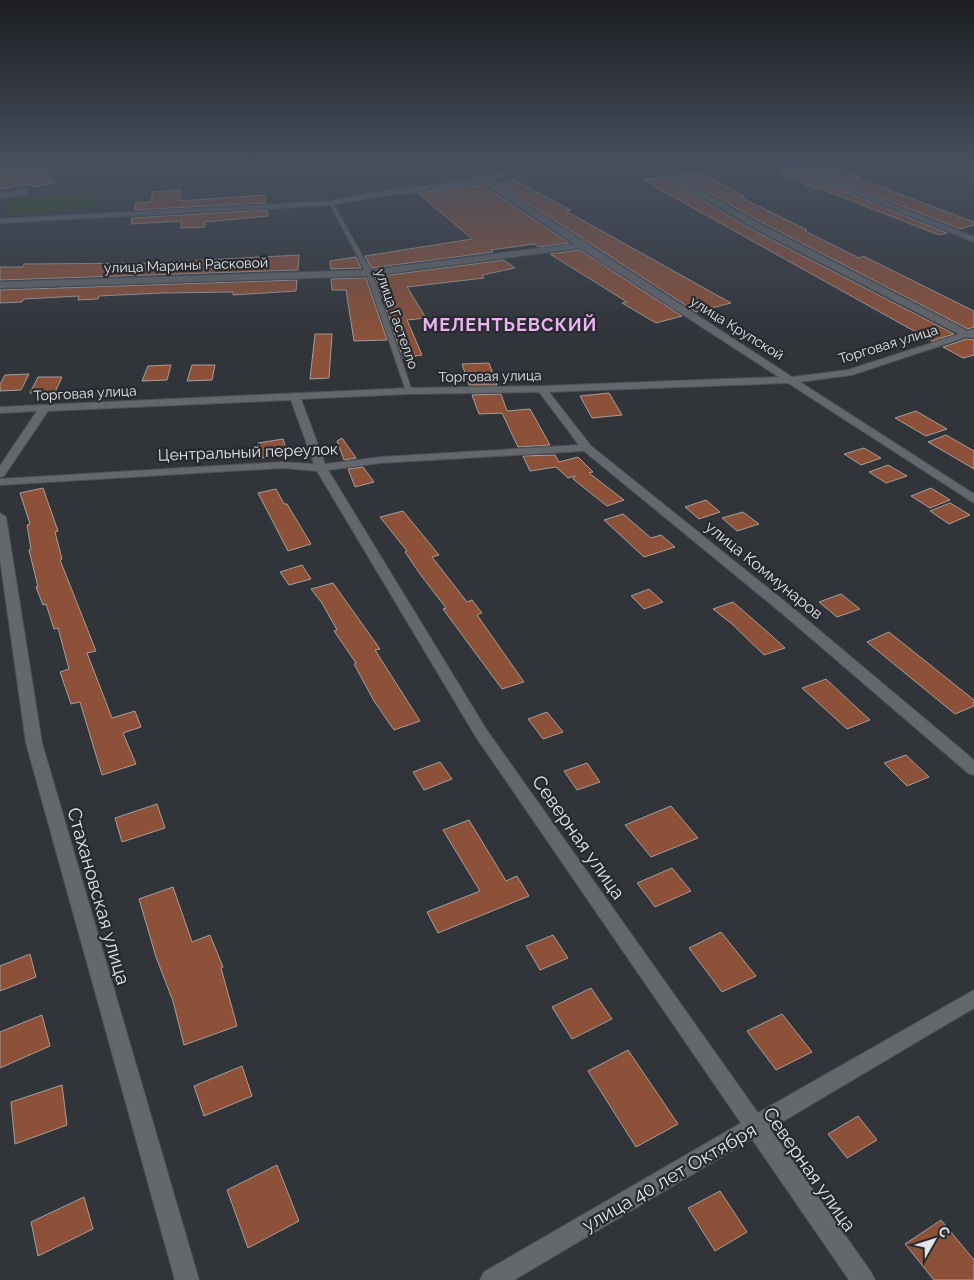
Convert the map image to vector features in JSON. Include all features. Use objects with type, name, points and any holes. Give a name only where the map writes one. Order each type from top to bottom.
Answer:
[{"type":"street","name":"улица Крупской","points":[[549,224],[974,499]]},
{"type":"street","points":[[753,224],[972,334]]},
{"type":"street","points":[[934,224],[974,240]]},
{"type":"street","name":"улица Марины Расковой","points":[[0,285],[370,273],[581,246]]},
{"type":"street","name":"Торговая улица","points":[[0,410],[409,391],[542,389],[792,380],[849,373],[972,334]]},
{"type":"street","name":"улица Коммунаров","points":[[542,389],[587,448],[790,612],[974,769]]},
{"type":"street","name":"Северная улица","points":[[295,397],[321,468],[481,733],[863,1280]]},
{"type":"street","points":[[0,474],[44,409]]},
{"type":"street","name":"Центральный переулок","points":[[0,482],[282,464],[321,468],[381,460],[587,448]]},
{"type":"street","name":"Стахановская улица","points":[[0,517],[34,743],[153,1165],[188,1280]]},
{"type":"street","name":"улица 40 лет Октября","points":[[492,1280],[974,998]]},
{"type":"lane","name":"улица Гастелло","points":[[343,224],[370,273],[409,391]]},
{"type":"building","points":[[181,224],[205,224],[205,227],[181,228]]},
{"type":"building","points":[[454,224],[540,224],[569,243],[539,247],[534,244],[491,250],[493,252],[371,268],[365,256],[472,239]]},
{"type":"building","points":[[560,224],[589,224],[731,303],[696,312]]},
{"type":"building","points":[[722,224],[742,224],[954,334],[932,341]]},
{"type":"building","points":[[764,224],[794,224],[859,258],[863,256],[974,311],[974,327],[968,329]]},
{"type":"building","points":[[910,224],[924,224],[947,233],[939,235]]},
{"type":"building","points":[[947,224],[974,224],[974,225],[960,229]]},
{"type":"building","points":[[580,250],[682,316],[656,323],[622,303],[627,302],[550,254]]},
{"type":"building","points":[[299,255],[298,270],[0,280],[0,267],[23,267],[24,264],[148,263]]},
{"type":"building","points":[[356,257],[361,268],[331,269],[330,261]]},
{"type":"building","points":[[504,260],[515,268],[482,275],[484,278],[407,287],[426,318],[407,320],[422,355],[403,358],[375,277]]},
{"type":"building","points":[[366,278],[387,340],[354,341],[346,290],[332,290],[331,279]]},
{"type":"building","points":[[297,280],[296,291],[233,295],[233,292],[162,293],[99,296],[98,299],[78,300],[79,296],[24,299],[22,302],[0,303],[0,290]]},
{"type":"building","points":[[315,334],[332,334],[329,378],[310,379]]},
{"type":"building","points":[[967,339],[974,340],[974,355],[963,358],[943,347]]},
{"type":"building","points":[[489,363],[497,385],[469,385],[462,364]]},
{"type":"building","points":[[171,365],[167,380],[142,381],[148,366]]},
{"type":"building","points":[[192,365],[215,365],[212,380],[187,381]]},
{"type":"building","points":[[29,374],[21,390],[0,391],[0,384],[5,375]]},
{"type":"building","points":[[38,377],[62,377],[55,392],[30,393]]},
{"type":"building","points":[[609,393],[622,415],[592,418],[580,396]]},
{"type":"building","points":[[501,394],[507,411],[530,409],[550,445],[518,447],[502,413],[479,414],[472,395]]},
{"type":"building","points":[[916,411],[947,429],[926,436],[895,418]]},
{"type":"building","points":[[946,435],[974,451],[974,469],[928,442]]},
{"type":"building","points":[[342,438],[356,458],[344,460],[337,441]]},
{"type":"building","points":[[283,439],[288,454],[262,458],[258,443]]},
{"type":"building","points":[[864,448],[881,458],[861,465],[844,454]]},
{"type":"building","points":[[555,455],[559,462],[578,457],[593,472],[589,473],[624,500],[607,506],[573,479],[575,476],[568,478],[556,467],[530,471],[523,456]]},
{"type":"building","points":[[888,465],[907,476],[886,483],[869,472]]},
{"type":"building","points":[[363,467],[374,482],[355,487],[348,469]]},
{"type":"building","points":[[43,488],[58,531],[55,532],[62,559],[60,560],[96,651],[87,653],[112,718],[135,711],[141,727],[123,733],[136,764],[102,775],[80,702],[71,704],[60,672],[69,669],[58,628],[54,629],[46,604],[43,605],[36,587],[38,587],[29,550],[31,549],[27,525],[30,524],[20,493]]},
{"type":"building","points":[[931,488],[950,500],[930,508],[911,496]]},
{"type":"building","points":[[276,489],[311,544],[288,551],[258,493]]},
{"type":"building","points":[[706,500],[720,512],[699,519],[685,507]]},
{"type":"building","points":[[950,503],[970,515],[949,524],[930,511]]},
{"type":"building","points":[[403,511],[439,555],[432,557],[467,602],[472,600],[482,613],[477,615],[524,682],[502,689],[443,609],[446,608],[420,574],[405,552],[407,551],[380,517]]},
{"type":"building","points":[[743,512],[759,524],[737,531],[722,518]]},
{"type":"building","points":[[623,514],[651,538],[661,535],[675,547],[644,557],[604,520]]},
{"type":"building","points":[[302,565],[311,579],[289,585],[280,572]]},
{"type":"building","points":[[333,583],[380,649],[375,650],[420,721],[394,730],[374,701],[354,664],[356,663],[334,631],[337,630],[322,603],[311,589]]},
{"type":"building","points":[[649,589],[663,602],[644,609],[631,596]]},
{"type":"building","points":[[841,594],[860,609],[837,617],[819,602]]},
{"type":"building","points":[[733,602],[785,648],[764,655],[732,624],[713,609]]},
{"type":"building","points":[[889,632],[974,700],[974,706],[955,714],[867,642]]},
{"type":"building","points":[[826,679],[870,720],[847,729],[802,688]]},
{"type":"building","points":[[547,712],[563,732],[543,739],[528,719]]},
{"type":"building","points":[[906,755],[929,777],[907,786],[884,763]]},
{"type":"building","points":[[440,762],[452,779],[424,790],[413,772]]},
{"type":"building","points":[[587,763],[600,782],[577,790],[564,771]]},
{"type":"building","points":[[157,804],[165,828],[122,842],[115,818]]},
{"type":"building","points":[[671,806],[698,838],[651,857],[625,825]]},
{"type":"building","points":[[469,820],[506,881],[517,876],[529,896],[438,933],[427,912],[480,891],[443,830]]},
{"type":"building","points":[[672,868],[691,891],[655,907],[637,883]]},
{"type":"building","points":[[173,887],[192,942],[210,935],[223,967],[221,968],[237,1026],[184,1045],[173,1001],[156,957],[139,899]]},
{"type":"building","points":[[721,932],[756,976],[722,992],[689,948]]},
{"type":"building","points":[[553,935],[568,958],[540,970],[526,946]]},
{"type":"building","points":[[30,954],[36,977],[0,991],[0,966]]},
{"type":"building","points":[[591,988],[612,1019],[572,1039],[552,1007]]},
{"type":"building","points":[[782,1014],[812,1052],[776,1070],[747,1031]]},
{"type":"building","points":[[42,1015],[50,1046],[0,1068],[0,1032]]},
{"type":"building","points":[[628,1050],[678,1124],[636,1147],[588,1071]]},
{"type":"building","points":[[242,1066],[252,1096],[204,1116],[194,1086]]},
{"type":"building","points":[[62,1085],[67,1125],[15,1144],[11,1102]]},
{"type":"building","points":[[858,1116],[877,1140],[847,1158],[828,1134]]},
{"type":"building","points":[[277,1165],[299,1221],[248,1248],[227,1190]]},
{"type":"building","points":[[720,1191],[747,1232],[715,1251],[688,1208]]},
{"type":"building","points":[[84,1197],[93,1229],[38,1256],[31,1222]]},
{"type":"building","points":[[941,1220],[974,1260],[974,1280],[934,1280],[905,1244]]},
{"type":"district","name":"МЕЛЕНТЬЕВСКИЙ","points":[[510,324]]}]
